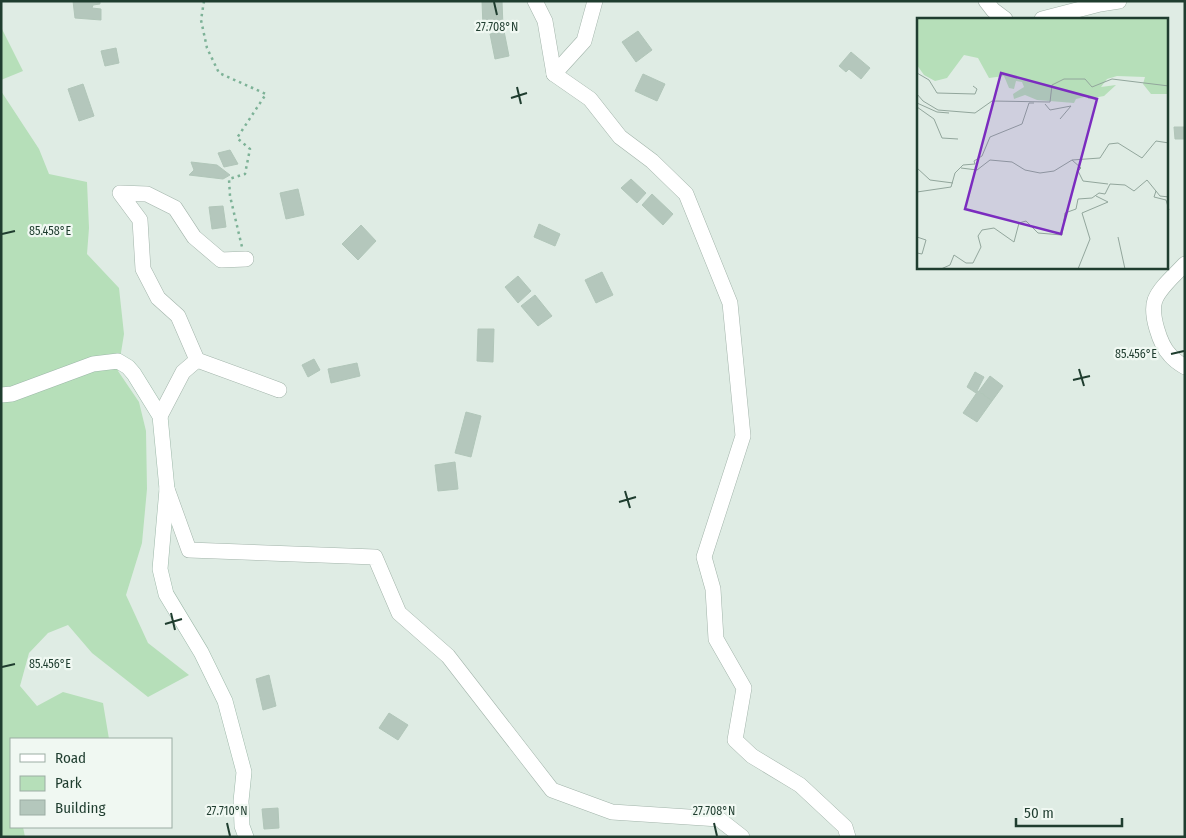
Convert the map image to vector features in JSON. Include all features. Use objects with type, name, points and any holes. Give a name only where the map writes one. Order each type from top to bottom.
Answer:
[{"type":"street","points":[[535,1],[544,21],[554,74],[590,99],[620,137],[652,161],[686,194],[730,303],[743,436],[704,557],[713,589],[716,639],[744,688],[735,740],[752,756],[800,785],[845,827],[848,837]]},
{"type":"street","points":[[554,74],[584,41],[595,1]]},
{"type":"street","points":[[986,1],[993,10],[1004,18]]},
{"type":"street","points":[[1046,18],[1119,1]]},
{"type":"street","points":[[246,259],[221,260],[194,237],[175,208],[147,194],[120,193],[140,220],[143,269],[158,298],[178,316],[197,360],[279,390]]},
{"type":"street","points":[[1185,264],[1162,289],[1155,301],[1154,315],[1159,334],[1168,354],[1185,367]]},
{"type":"street","points":[[160,416],[183,372],[197,360]]},
{"type":"street","points":[[1,396],[12,394],[93,364],[118,361],[128,367],[134,374],[160,416],[167,489],[160,569],[166,594],[201,652],[225,701],[244,772],[241,801],[242,826],[246,837]]},
{"type":"street","points":[[167,489],[190,550],[374,557],[398,613],[448,656],[552,790],[612,812],[719,819],[742,837]]},
{"type":"path","points":[[204,1],[201,20],[207,48],[219,73],[266,94],[237,138],[250,149],[245,174],[228,180],[230,196],[246,259]]},
{"type":"green space","points":[[1,27],[23,71],[1,80]]},
{"type":"green space","points":[[1,91],[39,149],[49,174],[87,182],[89,228],[87,254],[119,288],[124,334],[118,371],[139,402],[146,431],[147,489],[142,543],[126,595],[148,643],[189,675],[148,697],[92,653],[68,625],[48,633],[29,653],[20,686],[37,706],[63,692],[103,703],[109,738],[10,738],[10,828],[23,828],[25,837],[1,837]]},
{"type":"building","points":[[73,1],[100,1],[100,4],[93,5],[92,8],[101,9],[101,20],[75,18]]},
{"type":"building","points":[[482,1],[502,1],[503,27],[483,27]]},
{"type":"building","points":[[504,31],[509,56],[495,59],[490,34]]},
{"type":"building","points":[[638,31],[652,50],[636,62],[622,42]]},
{"type":"building","points":[[116,48],[119,63],[105,66],[101,51]]},
{"type":"building","points":[[851,52],[870,68],[861,79],[849,69],[846,72],[839,66]]},
{"type":"building","points":[[643,74],[665,84],[657,101],[635,91]]},
{"type":"building","points":[[83,84],[94,116],[79,121],[68,89]]},
{"type":"building","points":[[1174,127],[1185,127],[1185,139],[1175,139]]},
{"type":"building","points":[[230,150],[238,164],[224,167],[218,153]]},
{"type":"building","points":[[191,162],[217,165],[230,175],[223,179],[189,175],[194,170]]},
{"type":"building","points":[[631,179],[646,193],[637,203],[621,188]]},
{"type":"building","points":[[298,189],[304,215],[286,219],[280,193]]},
{"type":"building","points":[[652,194],[673,214],[663,225],[642,205]]},
{"type":"building","points":[[223,206],[226,227],[212,229],[209,207]]},
{"type":"building","points":[[539,224],[560,234],[555,246],[534,237]]},
{"type":"building","points":[[361,225],[376,241],[358,260],[342,244]]},
{"type":"building","points":[[602,272],[613,295],[596,303],[585,280]]},
{"type":"building","points":[[518,276],[531,291],[518,303],[505,287]]},
{"type":"building","points":[[535,295],[552,316],[538,326],[521,306]]},
{"type":"building","points":[[478,329],[494,329],[493,362],[477,361]]},
{"type":"building","points":[[314,359],[320,370],[308,377],[302,365]]},
{"type":"building","points":[[357,363],[360,376],[331,383],[328,369]]},
{"type":"building","points":[[975,372],[984,377],[976,393],[967,387]]},
{"type":"building","points":[[990,376],[1003,386],[992,401],[979,391]]},
{"type":"building","points":[[978,391],[992,401],[977,422],[963,413]]},
{"type":"building","points":[[466,412],[481,416],[471,457],[455,453]]},
{"type":"building","points":[[455,462],[458,489],[438,491],[435,465]]},
{"type":"building","points":[[269,675],[276,706],[263,710],[256,679]]},
{"type":"building","points":[[389,713],[408,725],[398,740],[379,728]]},
{"type":"building","points":[[278,808],[279,828],[264,829],[262,809]]}]
